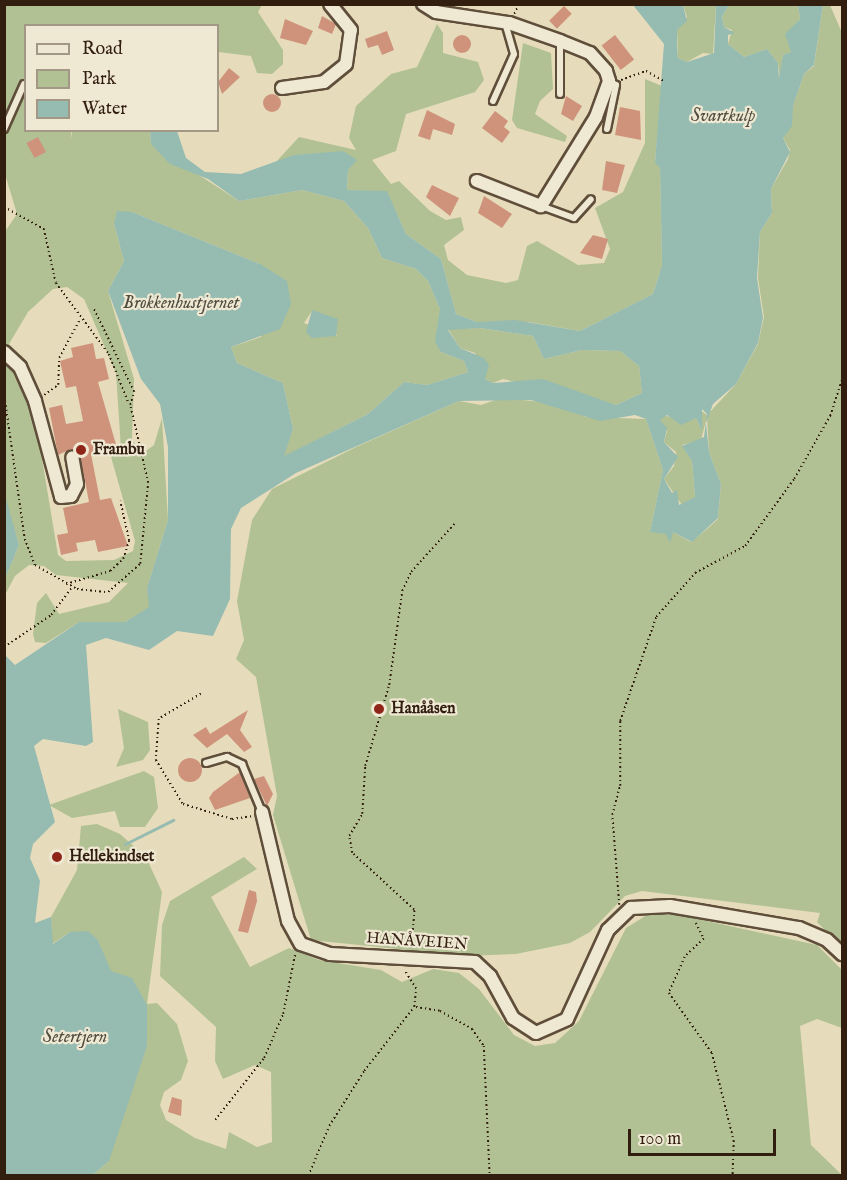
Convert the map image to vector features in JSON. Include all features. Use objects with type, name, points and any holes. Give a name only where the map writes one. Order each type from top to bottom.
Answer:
[{"type":"street","points":[[282,88],[324,82],[346,64],[351,30],[330,4]]},
{"type":"street","points":[[423,4],[436,12],[505,22],[590,53],[613,83],[583,142],[541,206],[477,181]]},
{"type":"street","points":[[4,352],[20,367],[35,401],[61,498],[71,496],[77,484],[72,457]]},
{"type":"street","points":[[262,812],[288,921],[298,940]]},
{"type":"street","points":[[620,915],[643,905],[690,909],[799,928],[828,940],[843,954]]},
{"type":"street","name":"HANÅVEIEN","points":[[298,940],[324,953],[475,962],[526,1030],[547,1031],[567,1019],[620,915]]},
{"type":"lane","points":[[493,102],[514,54],[505,22]]},
{"type":"lane","points":[[560,41],[560,94]]},
{"type":"lane","points":[[607,129],[613,83]]},
{"type":"lane","points":[[4,129],[24,84]]},
{"type":"lane","points":[[541,206],[574,218],[591,199]]},
{"type":"lane","points":[[206,763],[227,757],[242,764],[262,812]]},
{"type":"path","points":[[613,83],[640,71],[664,81]]},
{"type":"path","points":[[4,207],[44,229],[55,280],[109,354],[130,405]]},
{"type":"path","points":[[35,401],[58,385],[59,358],[81,318]]},
{"type":"path","points":[[620,915],[612,815],[620,786],[620,721],[656,617],[695,573],[745,546],[794,479],[830,416],[843,378]]},
{"type":"path","points":[[65,584],[110,571],[123,559],[129,541],[120,501]]},
{"type":"path","points":[[308,1176],[329,1126],[364,1071],[414,1007],[416,989],[405,975],[416,927],[414,910],[352,853],[349,836],[362,814],[365,766],[389,685],[405,584],[456,522]]},
{"type":"path","points":[[4,647],[51,615],[72,587]]},
{"type":"path","points":[[201,694],[159,719],[155,728],[154,752],[166,781],[183,804],[211,814],[245,820],[262,812]]},
{"type":"path","points":[[690,909],[704,939],[685,957],[669,993],[712,1053],[734,1141],[733,1176]]},
{"type":"path","points":[[215,1120],[264,1058],[286,1004],[298,940]]},
{"type":"path","points":[[414,1007],[448,1016],[472,1029],[484,1046],[489,1176]]},
{"type":"green space","points":[[5,5],[262,5],[258,12],[283,50],[283,64],[272,74],[257,73],[251,56],[219,52],[219,24],[24,24],[24,132],[71,132],[72,139],[72,132],[150,132],[151,144],[239,201],[302,190],[344,201],[368,228],[382,258],[416,269],[428,281],[440,309],[441,352],[464,361],[468,372],[427,385],[404,382],[368,414],[283,457],[293,429],[283,383],[237,363],[231,347],[261,337],[260,264],[132,212],[114,224],[124,261],[108,291],[134,379],[132,439],[142,454],[154,445],[162,418],[168,520],[147,588],[150,607],[125,622],[79,622],[46,643],[35,642],[33,634],[37,603],[46,593],[59,614],[109,602],[128,583],[56,575],[44,566],[29,565],[15,576],[5,595],[5,579],[19,545],[4,495],[4,233],[17,214],[5,174]],"holes":[[[67,287],[84,299],[116,373],[121,449],[111,457],[135,541],[133,551],[114,560],[66,561],[58,555],[35,417],[14,376],[9,344],[28,312],[53,289]],[[312,311],[326,315],[337,336],[304,323]]]},
{"type":"green space","points":[[683,5],[716,5],[713,54],[703,53],[687,62],[678,58],[677,30],[687,17]]},
{"type":"green space","points":[[729,5],[798,5],[800,19],[788,32],[791,52],[783,55],[780,78],[778,63],[767,49],[744,57],[728,44],[732,30],[724,27],[722,17]]},
{"type":"green space","points":[[823,5],[830,5],[842,33],[842,947],[817,922],[820,913],[642,891],[625,896],[590,932],[570,943],[516,954],[465,956],[311,940],[273,815],[277,796],[256,677],[236,659],[244,640],[237,601],[252,520],[272,489],[354,448],[459,401],[481,405],[501,398],[555,403],[586,417],[646,419],[663,470],[650,532],[673,532],[691,542],[706,530],[718,519],[721,484],[709,452],[707,417],[701,440],[682,445],[692,461],[695,497],[682,505],[664,479],[674,466],[676,452],[664,442],[667,431],[660,420],[663,415],[685,421],[696,418],[702,431],[700,410],[707,415],[736,384],[758,344],[764,317],[758,278],[760,232],[772,213],[771,189],[788,159],[790,150],[783,138],[793,106],[804,74],[814,66]]},
{"type":"green space","points":[[437,24],[443,33],[443,53],[478,62],[484,80],[475,92],[406,114],[396,151],[372,160],[391,184],[399,181],[430,211],[446,220],[461,217],[464,230],[444,245],[448,260],[467,275],[506,283],[518,280],[527,246],[537,241],[578,265],[604,263],[610,249],[595,208],[623,192],[645,143],[645,79],[662,86],[655,160],[660,168],[662,265],[653,294],[580,331],[529,322],[477,322],[456,314],[441,259],[406,234],[387,192],[347,190],[348,170],[275,163],[299,137],[356,150],[349,138],[356,106],[391,74],[417,67]]},
{"type":"green space","points":[[523,43],[551,53],[553,89],[540,101],[535,114],[567,136],[565,142],[517,128],[512,120]]},
{"type":"green space","points":[[480,328],[533,336],[544,359],[582,350],[620,351],[639,366],[642,393],[616,405],[503,379],[493,383],[485,379],[475,353],[460,348],[448,329]]},
{"type":"green space","points":[[118,709],[148,722],[150,750],[143,760],[116,767],[124,748]]},
{"type":"green space","points":[[144,771],[154,777],[158,808],[145,827],[120,827],[115,811],[72,818],[49,805]]},
{"type":"green space","points":[[97,824],[120,834],[146,857],[162,892],[147,1004],[157,1003],[177,1024],[188,1061],[181,1080],[164,1092],[160,1105],[166,1120],[195,1138],[226,1149],[229,1132],[257,1147],[272,1142],[271,1072],[255,1065],[223,1079],[215,1061],[216,1027],[160,976],[162,925],[170,901],[244,857],[257,869],[211,897],[250,967],[289,948],[319,960],[381,970],[402,982],[433,969],[459,973],[479,989],[514,1035],[535,1046],[555,1043],[579,1021],[626,928],[647,915],[679,915],[817,945],[842,970],[842,1028],[817,1019],[800,1026],[811,1145],[842,1175],[93,1175],[109,1161],[119,978],[110,971],[98,940],[70,932],[52,944],[51,917],[77,870],[81,826]]},
{"type":"water","points":[[633,5],[683,5],[687,21],[677,30],[677,45],[678,58],[687,62],[714,53],[716,5],[729,5],[722,17],[724,27],[735,33],[728,35],[728,44],[744,57],[767,49],[778,63],[779,78],[783,55],[791,52],[785,34],[800,19],[798,5],[823,5],[814,65],[804,74],[793,106],[792,126],[783,138],[790,152],[771,189],[772,213],[760,232],[757,278],[763,318],[758,343],[736,384],[713,404],[706,423],[709,452],[721,484],[718,518],[692,542],[673,532],[670,543],[666,534],[650,532],[663,470],[646,419],[635,415],[600,421],[531,400],[459,401],[296,473],[241,508],[231,529],[230,599],[213,636],[177,631],[149,650],[106,638],[86,645],[93,742],[86,746],[43,739],[34,746],[55,822],[33,844],[30,858],[40,881],[35,923],[51,917],[53,944],[70,932],[88,931],[98,940],[111,971],[132,978],[147,1005],[147,1046],[109,1161],[93,1175],[5,1175],[5,655],[15,665],[79,622],[125,622],[149,607],[147,588],[168,520],[168,447],[160,404],[141,379],[108,291],[124,261],[114,224],[117,211],[132,212],[260,264],[287,281],[291,304],[280,329],[231,347],[237,363],[283,383],[293,429],[284,456],[368,414],[404,382],[427,385],[468,372],[464,361],[441,352],[435,342],[440,309],[428,281],[416,269],[382,258],[368,228],[344,201],[302,190],[239,201],[208,179],[170,164],[151,144],[150,132],[177,132],[186,158],[205,172],[241,174],[294,155],[343,151],[357,160],[348,170],[347,190],[387,191],[406,234],[441,259],[456,314],[477,322],[515,320],[580,331],[653,294],[662,265],[660,168],[655,162],[664,44]],"holes":[[[480,328],[533,336],[544,359],[582,350],[620,351],[639,366],[642,393],[616,405],[543,379],[493,383],[485,379],[489,365],[484,358],[460,348],[448,330]],[[702,409],[707,414],[704,437],[682,446],[692,461],[695,497],[679,505],[677,490],[672,493],[664,479],[678,457],[664,442],[667,428],[660,420],[667,415],[681,425],[696,418],[702,431]]]},
{"type":"water","points":[[312,310],[338,319],[336,336],[312,338],[306,332]]},
{"type":"water","points":[[5,495],[19,545],[4,579]]},
{"type":"building","points":[[564,6],[572,14],[557,29],[549,21]]},
{"type":"building","points":[[322,16],[336,24],[332,34],[318,28]]},
{"type":"building","points":[[285,19],[313,31],[306,45],[280,38]]},
{"type":"building","points":[[387,31],[394,50],[382,55],[378,45],[368,48],[365,39]]},
{"type":"building","points":[[462,35],[468,38],[471,44],[468,50],[462,53],[456,50],[453,44],[456,38]]},
{"type":"building","points":[[615,35],[634,59],[621,70],[602,45]]},
{"type":"building","points":[[229,68],[240,77],[222,94],[219,81]]},
{"type":"building","points":[[272,94],[280,99],[281,103],[276,111],[272,112],[264,107],[263,103],[268,95]]},
{"type":"building","points":[[566,96],[582,106],[573,121],[561,114]]},
{"type":"building","points":[[620,107],[640,111],[641,140],[615,135]]},
{"type":"building","points":[[427,110],[455,124],[452,135],[433,129],[430,140],[418,136]]},
{"type":"building","points":[[495,111],[508,121],[504,127],[510,132],[502,143],[482,128]]},
{"type":"building","points":[[38,137],[46,152],[35,158],[27,143]]},
{"type":"building","points":[[606,161],[625,165],[617,193],[602,190]]},
{"type":"building","points":[[432,185],[459,198],[450,216],[426,197]]},
{"type":"building","points":[[484,196],[512,214],[502,228],[478,213]]},
{"type":"building","points":[[593,235],[608,239],[602,259],[580,253]]},
{"type":"building","name":"Frambu","points":[[93,343],[96,359],[104,358],[109,379],[98,382],[117,448],[91,454],[100,500],[111,498],[128,546],[98,552],[95,540],[76,543],[78,551],[61,555],[57,535],[68,533],[63,508],[89,502],[80,455],[71,449],[58,455],[49,408],[62,405],[66,424],[83,421],[76,386],[66,388],[60,361],[73,357],[71,348]]},
{"type":"building","points":[[248,710],[240,730],[252,747],[244,752],[227,734],[207,748],[193,735],[206,727],[210,734]]},
{"type":"building","points":[[190,758],[195,759],[201,765],[201,775],[195,781],[190,782],[185,781],[179,775],[178,770],[179,765],[185,759]]},
{"type":"building","points":[[240,772],[250,798],[215,810],[209,798],[213,792]]},
{"type":"building","points":[[264,776],[273,794],[267,806],[254,779]]},
{"type":"building","points":[[249,890],[256,892],[257,901],[248,933],[238,931]]},
{"type":"building","points":[[172,1097],[182,1100],[181,1116],[168,1112]]},
{"type":"waterway","points":[[125,844],[173,820]]},
{"type":"place","name":"Frambu","points":[[81,450]]},
{"type":"place","name":"Hanååsen","points":[[379,709]]},
{"type":"place","name":"Hellekindset","points":[[57,857]]},
{"type":"water label","name":"Svartkulp","points":[[723,117]]},
{"type":"water label","name":"Brokkenhustjernet","points":[[181,304]]},
{"type":"water label","name":"Setertjern","points":[[75,1038]]}]
